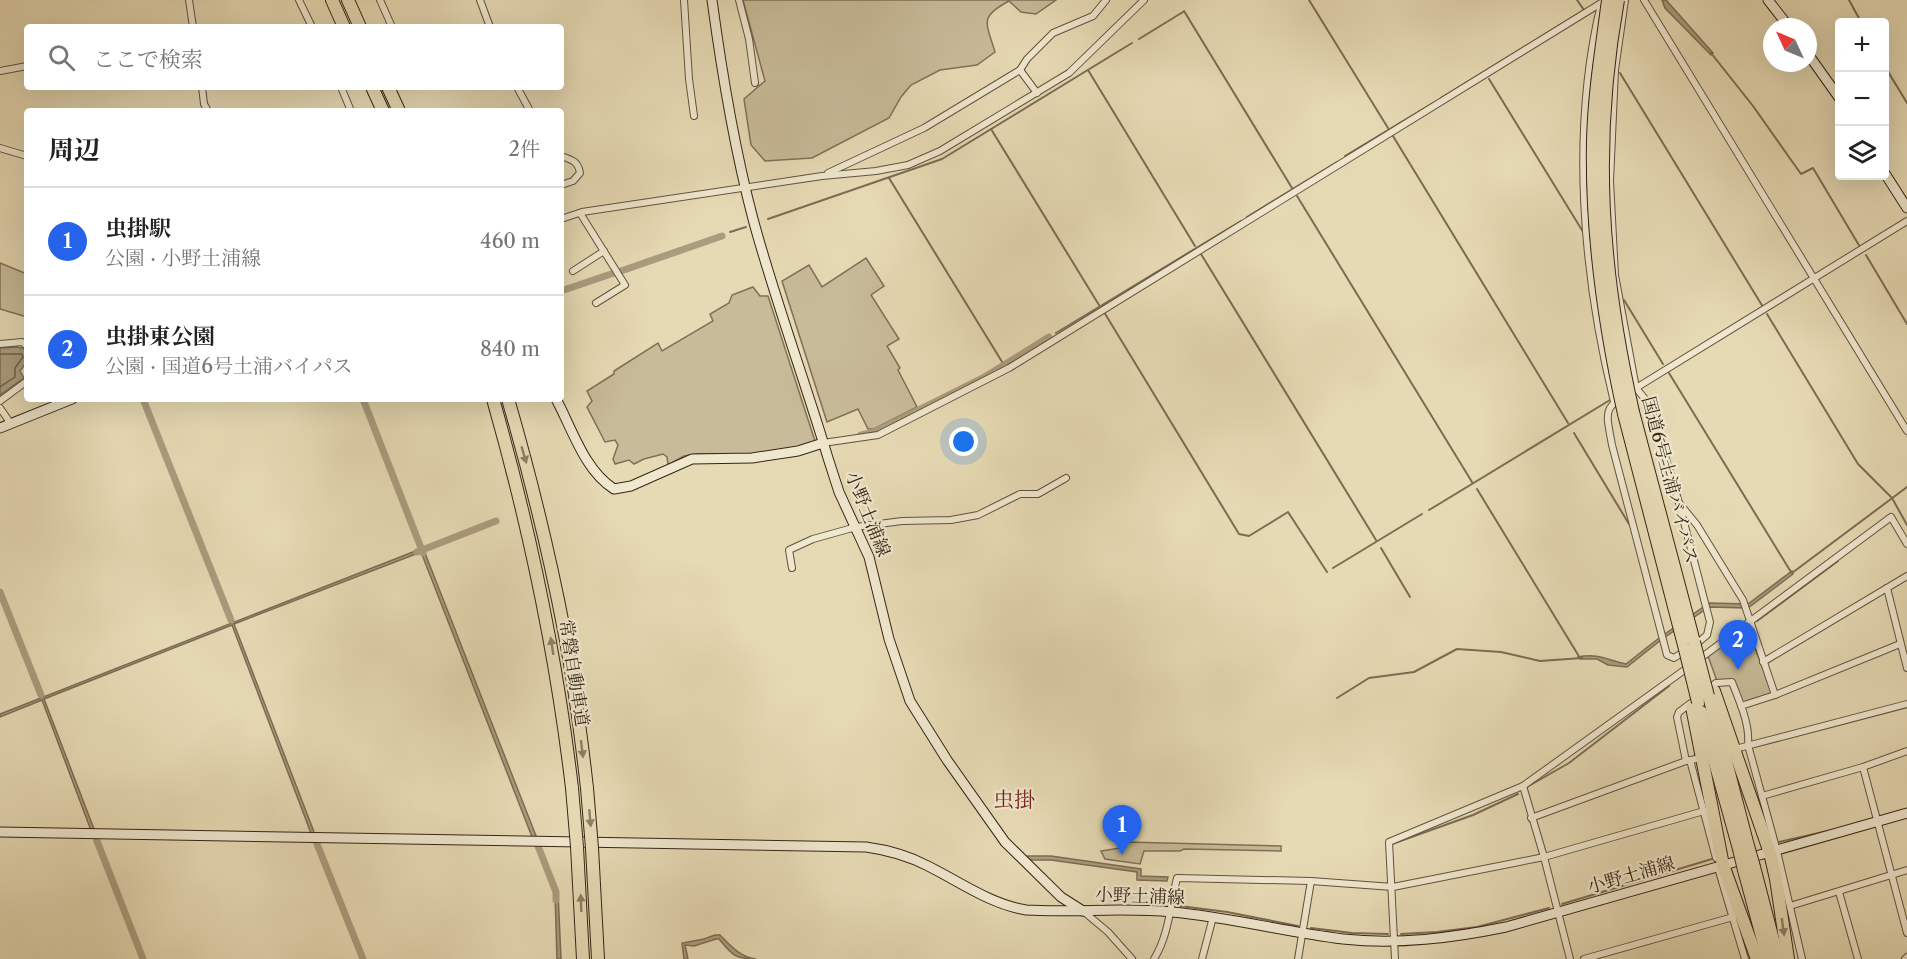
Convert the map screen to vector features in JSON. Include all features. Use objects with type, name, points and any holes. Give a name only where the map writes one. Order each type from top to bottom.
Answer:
[{"type":"highway","points":[[332,0],[343,24]]},
{"type":"highway","points":[[348,0],[359,24]]},
{"type":"highway","name":"国道6号土浦バイパス","points":[[1618,0],[1608,64],[1602,178],[1610,292],[1628,413]]},
{"type":"highway","name":"国道6号土浦バイパス","points":[[1604,1],[1595,105],[1593,194],[1601,290],[1612,360],[1689,646],[1693,681],[1703,699]]},
{"type":"highway","points":[[373,90],[382,108]]},
{"type":"highway","points":[[389,90],[398,108]]},
{"type":"highway","name":"常磐自動車道","points":[[494,402],[513,468],[537,570],[563,714],[577,848],[583,959]]},
{"type":"highway","name":"常磐自動車道","points":[[509,402],[551,565],[578,711],[592,848],[598,959]]},
{"type":"highway","name":"国道6号土浦バイパス","points":[[1689,646],[1698,658],[1703,699],[1743,848],[1778,959]]},
{"type":"highway","points":[[1703,699],[1774,852],[1788,959]]},
{"type":"highway","points":[[1703,699],[1721,866],[1757,959]]},
{"type":"highway","name":"国道6号土浦バイパス","points":[[1749,868],[1768,959]]},
{"type":"main road","name":"小野土浦線","points":[[712,0],[723,85],[757,232],[839,492],[869,557],[889,639],[910,701],[947,760],[1005,843],[1061,897],[1083,911],[1169,912],[1213,917],[1343,939],[1395,941],[1466,935],[1506,927],[1907,813]]},
{"type":"main road","points":[[1768,0],[1782,18]]},
{"type":"main road","points":[[1817,67],[1835,93]]},
{"type":"main road","points":[[1889,180],[1907,208]]},
{"type":"main road","points":[[0,428],[65,402]]},
{"type":"main road","points":[[558,402],[587,459],[606,483],[614,489],[631,486],[692,459],[752,458],[798,452],[823,443]]},
{"type":"main road","points":[[0,832],[866,847],[905,855],[1011,907],[1041,911],[1083,911]]},
{"type":"street","points":[[189,0],[193,24]]},
{"type":"street","points":[[299,0],[311,24]]},
{"type":"street","points":[[380,0],[391,24]]},
{"type":"street","points":[[480,0],[489,24]]},
{"type":"street","points":[[684,0],[689,79],[694,116]]},
{"type":"street","points":[[739,0],[749,39],[755,83]]},
{"type":"street","points":[[822,176],[924,128],[1020,70],[1027,59],[1053,33],[1093,16],[1106,0]]},
{"type":"street","points":[[564,218],[580,213],[745,187],[908,165],[940,151],[1069,73],[1144,0]]},
{"type":"street","points":[[1625,0],[1615,70],[1610,181],[1616,275],[1636,388],[1650,405],[1679,503],[1710,627],[1707,635],[1674,658],[1667,655],[1612,445],[1607,415],[1614,402],[1636,388],[1815,279],[1907,221]]},
{"type":"street","points":[[1644,0],[1907,431]]},
{"type":"street","points":[[1604,1],[1596,25],[1585,118],[1582,185],[1595,308],[1614,402]]},
{"type":"street","points":[[823,443],[878,435],[1009,368],[1604,1]]},
{"type":"street","points":[[0,71],[24,67]]},
{"type":"street","points":[[1020,70],[1037,93]]},
{"type":"street","points":[[202,90],[206,108]]},
{"type":"street","points":[[342,90],[350,108]]},
{"type":"street","points":[[519,90],[528,108]]},
{"type":"street","points":[[0,148],[24,155]]},
{"type":"street","points":[[564,157],[575,161],[579,165],[580,173],[573,181],[564,184]]},
{"type":"street","points":[[580,213],[625,285],[596,303]]},
{"type":"street","points":[[573,271],[604,251]]},
{"type":"street","points":[[0,344],[24,344]]},
{"type":"street","points":[[0,401],[24,383]]},
{"type":"street","points":[[0,408],[11,424]]},
{"type":"street","points":[[792,568],[789,550],[813,539],[856,527],[902,521],[951,520],[978,515],[1020,494],[1038,494],[1066,478]]},
{"type":"street","points":[[1679,503],[1697,525],[1743,600],[1775,695]]},
{"type":"street","points":[[1395,959],[1389,842],[1522,786],[1635,707],[1891,516],[1907,544]]},
{"type":"street","points":[[1763,662],[1907,576]]},
{"type":"street","points":[[1887,588],[1907,668]]},
{"type":"street","points":[[1740,706],[1775,695],[1900,644]]},
{"type":"street","points":[[1745,959],[1721,866],[1677,722],[1679,712],[1716,683],[1732,682],[1749,734],[1748,745],[1802,959]]},
{"type":"street","points":[[1738,748],[1907,704]]},
{"type":"street","points":[[1762,796],[1907,751]]},
{"type":"street","points":[[1531,818],[1701,758]]},
{"type":"street","points":[[1863,766],[1907,933]]},
{"type":"street","points":[[1522,786],[1544,857],[1570,959]]},
{"type":"street","points":[[1154,959],[1167,928],[1177,878],[1311,881],[1393,886],[1544,857],[1704,811]]},
{"type":"street","points":[[1790,906],[1907,870]]},
{"type":"street","points":[[1298,959],[1311,881]]},
{"type":"street","points":[[1839,892],[1858,959]]},
{"type":"street","points":[[1083,911],[1108,932],[1132,959]]},
{"type":"street","points":[[1202,959],[1213,917]]},
{"type":"street","points":[[1584,959],[1733,917]]},
{"type":"shaded area","points":[[743,0],[1056,0],[1036,14],[1021,12],[1009,1],[999,7],[987,21],[995,52],[977,65],[940,70],[911,85],[889,118],[812,158],[765,161],[751,145],[744,99],[765,81]]},
{"type":"shaded area","points":[[866,258],[884,286],[871,295],[899,339],[887,346],[900,368],[898,370],[917,407],[874,429],[868,429],[858,409],[827,422],[782,281],[809,265],[822,287]]},
{"type":"shaded area","points":[[0,263],[24,273],[24,316],[0,309]]},
{"type":"shaded area","points":[[753,287],[760,296],[768,296],[815,441],[797,449],[758,454],[696,454],[684,456],[668,465],[667,457],[663,454],[634,464],[629,460],[615,464],[613,459],[618,445],[615,440],[605,442],[587,407],[592,401],[587,391],[658,343],[662,351],[713,321],[710,314],[729,303],[732,295]]},
{"type":"shaded area","points":[[1746,626],[1773,694],[1742,704],[1734,680],[1717,681],[1708,656]]},
{"type":"shaded area","points":[[1126,842],[1281,846],[1281,851],[1184,849],[1144,851],[1140,864],[1105,859],[1101,851],[1126,847]]},
{"type":"water","points":[[1662,0],[1666,0],[1713,53],[1711,55],[1665,8]]},
{"type":"water","points":[[0,348],[24,349],[24,366],[20,371],[24,378],[0,395]]},
{"type":"water","points":[[423,548],[540,846],[536,847],[421,552],[234,624],[319,845],[315,844],[232,625],[44,699],[99,842],[95,841],[42,700],[0,717],[0,714]]},
{"type":"water","points":[[1792,571],[1793,574],[1748,608],[1709,607],[1627,667],[1608,665],[1597,659],[1578,657],[1597,656],[1626,664],[1709,603],[1748,604]]},
{"type":"water","points":[[1025,856],[1051,856],[1141,869],[1141,876],[1168,877],[1167,881],[1137,880],[1137,872],[1051,860],[1024,860]]},
{"type":"water","points":[[558,892],[561,959],[557,959],[555,894]]},
{"type":"water","points":[[720,935],[740,953],[756,959],[743,958],[734,955],[719,939],[716,939],[694,946],[685,945],[688,959],[684,959],[682,943]]},
{"type":"waterway","points":[[1309,0],[1388,128]]},
{"type":"waterway","points":[[1577,0],[1584,10]]},
{"type":"waterway","points":[[1849,0],[1859,18]]},
{"type":"waterway","points":[[1537,39],[1584,10]]},
{"type":"waterway","points":[[1184,11],[1292,188]]},
{"type":"waterway","points":[[1139,39],[1183,12]]},
{"type":"waterway","points":[[768,219],[942,159],[1132,43]]},
{"type":"waterway","points":[[1441,98],[1529,44]]},
{"type":"waterway","points":[[1711,53],[1753,106],[1801,174],[1813,168],[1860,247]]},
{"type":"waterway","points":[[1088,70],[1195,246]]},
{"type":"waterway","points":[[1888,72],[1907,103]]},
{"type":"waterway","points":[[1620,73],[1763,307]]},
{"type":"waterway","points":[[1489,79],[1585,235]]},
{"type":"waterway","points":[[1345,156],[1433,103]]},
{"type":"waterway","points":[[991,129],[1099,305]]},
{"type":"waterway","points":[[1393,136],[1568,423]]},
{"type":"waterway","points":[[1247,217],[1337,162]]},
{"type":"waterway","points":[[889,178],[1004,365]]},
{"type":"waterway","points":[[1297,196],[1472,482]]},
{"type":"waterway","points":[[1056,333],[1241,221]]},
{"type":"waterway","points":[[730,232],[746,227]]},
{"type":"waterway","points":[[621,271],[722,236]]},
{"type":"waterway","points":[[1201,254],[1376,540]]},
{"type":"waterway","points":[[1866,255],[1907,324]]},
{"type":"waterway","points":[[564,290],[614,273]]},
{"type":"waterway","points":[[1624,300],[1663,364]]},
{"type":"waterway","points":[[1104,312],[1239,534],[1249,536],[1288,512],[1327,572]]},
{"type":"waterway","points":[[1767,314],[1858,464],[1892,498],[1907,525]]},
{"type":"waterway","points":[[861,435],[875,432],[983,378],[1049,337]]},
{"type":"waterway","points":[[1669,373],[1791,572]]},
{"type":"waterway","points":[[1429,510],[1610,400]]},
{"type":"waterway","points":[[144,402],[231,620]]},
{"type":"waterway","points":[[364,402],[423,553]]},
{"type":"waterway","points":[[1574,433],[1629,524]]},
{"type":"waterway","points":[[1792,573],[1907,487]]},
{"type":"waterway","points":[[1477,489],[1580,658]]},
{"type":"waterway","points":[[1333,568],[1422,514]]},
{"type":"waterway","points":[[417,552],[496,521]]},
{"type":"waterway","points":[[1381,548],[1410,597]]},
{"type":"waterway","points":[[1757,621],[1838,561]]},
{"type":"waterway","points":[[0,592],[41,695]]},
{"type":"waterway","points":[[1337,698],[1369,678],[1414,672],[1457,649],[1501,652],[1540,661],[1582,658]]},
{"type":"waterway","points":[[1527,787],[1569,763],[1669,686]]},
{"type":"waterway","points":[[1392,844],[1473,815],[1518,794]]},
{"type":"waterway","points":[[1779,842],[1832,830]]},
{"type":"waterway","points":[[97,841],[143,959]]},
{"type":"waterway","points":[[317,844],[363,959]]},
{"type":"waterway","points":[[538,846],[556,892],[556,900]]},
{"type":"waterway","points":[[1562,904],[1712,859]]},
{"type":"waterway","points":[[1180,906],[1227,912],[1298,926]]},
{"type":"waterway","points":[[1401,934],[1477,927],[1549,908]]},
{"type":"waterway","points":[[1311,928],[1388,934]]},
{"type":"place","name":"虫掛東公園","points":[[1738,670]]},
{"type":"place","name":"虫掛駅","points":[[1122,855]]},
{"type":"district","name":"虫掛","points":[[1014,799]]}]
